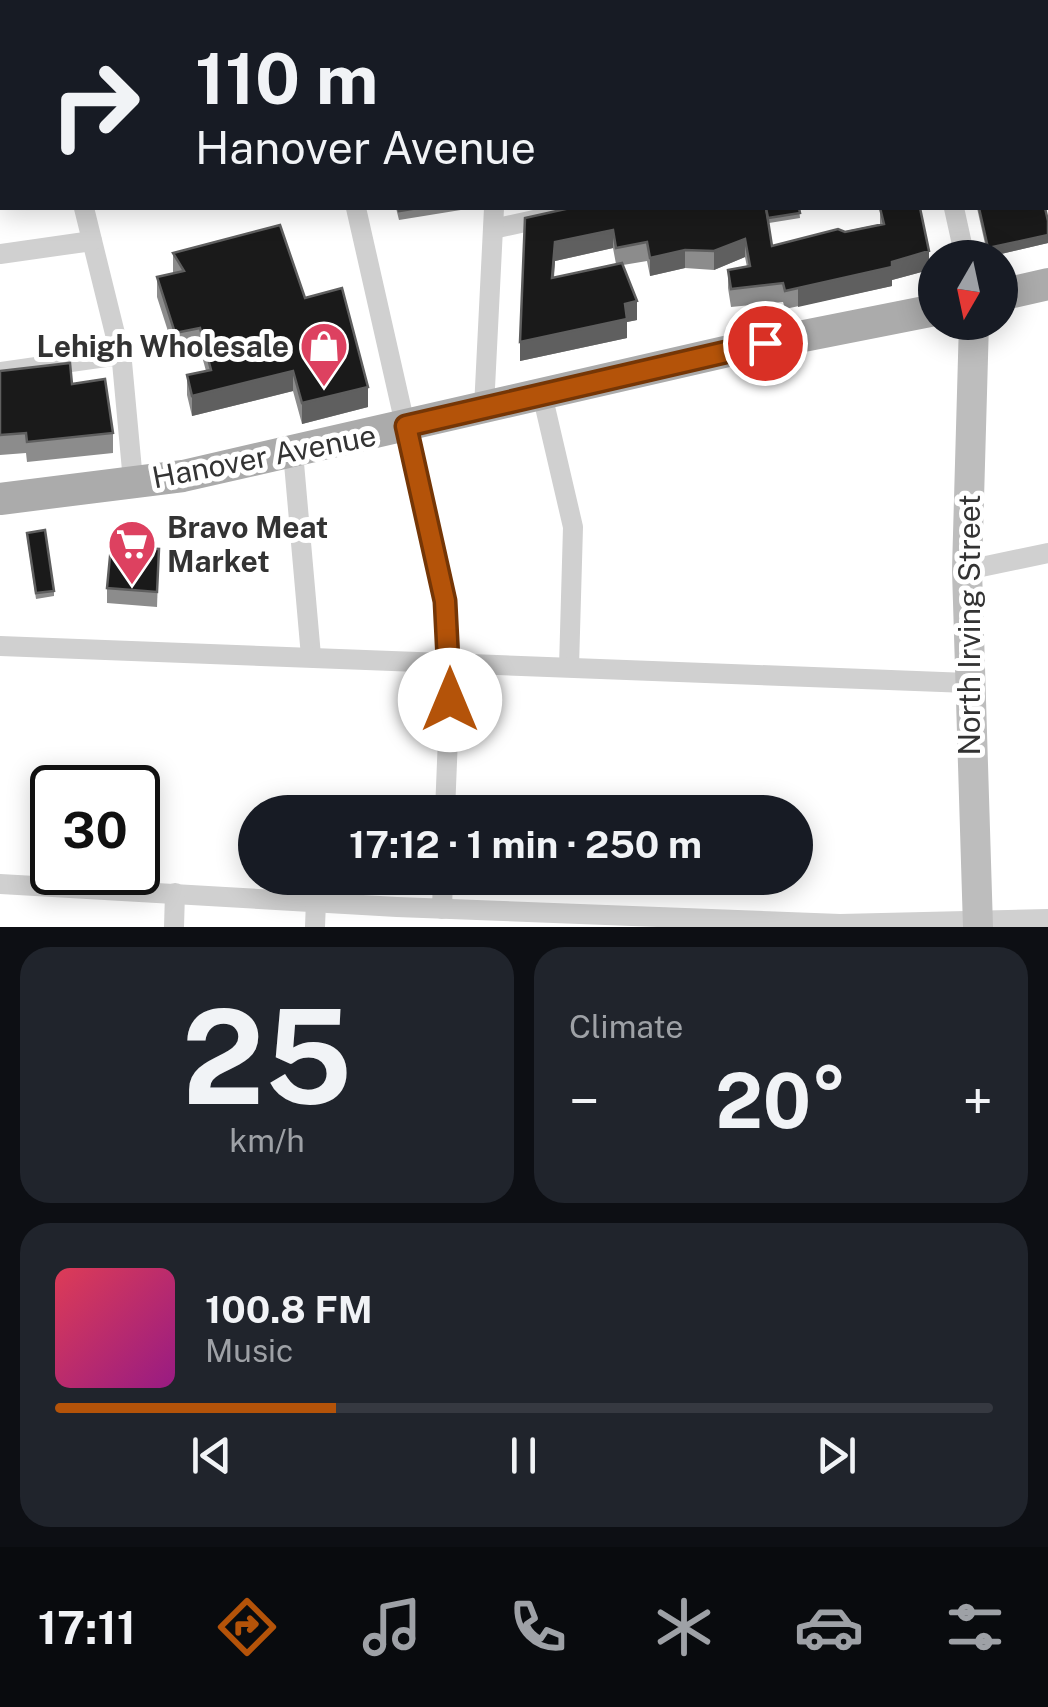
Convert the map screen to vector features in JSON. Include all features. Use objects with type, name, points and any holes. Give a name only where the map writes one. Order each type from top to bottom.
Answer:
[{"type":"main road","points":[[1018,291],[1048,284]]},
{"type":"main road","name":"Hanover Avenue","points":[[0,499],[133,481],[293,452],[918,314]]},
{"type":"main road","name":"North Irving Street","points":[[973,340],[967,570],[978,925]]},
{"type":"street","points":[[734,0],[788,0]]},
{"type":"street","points":[[84,210],[120,356],[133,481]]},
{"type":"street","points":[[356,210],[445,601],[451,662],[446,795]]},
{"type":"street","points":[[484,408],[493,218],[570,210]]},
{"type":"street","points":[[954,210],[962,240]]},
{"type":"street","points":[[0,254],[92,241]]},
{"type":"street","points":[[0,371],[120,356]]},
{"type":"street","points":[[542,394],[573,527],[569,667]]},
{"type":"street","points":[[293,452],[312,656]]},
{"type":"street","points":[[967,570],[1048,553]]},
{"type":"street","points":[[0,646],[968,684]]},
{"type":"street","points":[[0,884],[442,909],[840,924],[978,925],[1048,919]]},
{"type":"street","points":[[174,927],[175,893]]},
{"type":"street","points":[[442,895],[442,909]]},
{"type":"street","points":[[315,927],[316,902]]},
{"type":"building","points":[[561,210],[766,210],[772,246],[838,229],[845,232],[884,224],[880,210],[920,210],[927,240],[918,240],[918,254],[892,262],[892,267],[785,291],[783,283],[731,289],[728,270],[750,266],[745,239],[714,251],[685,250],[650,258],[647,242],[616,248],[613,230],[555,242],[552,278],[622,263],[637,301],[625,304],[627,319],[520,342],[525,218]]},
{"type":"building","points":[[766,210],[799,210],[800,213],[768,218]]},
{"type":"building","points":[[979,210],[1045,210],[1048,235],[1018,242],[986,240]]},
{"type":"building","points":[[280,225],[305,298],[342,288],[368,387],[302,403],[293,371],[192,396],[187,375],[211,370],[200,328],[175,333],[157,277],[184,271],[173,253]]},
{"type":"building","points":[[70,363],[72,384],[105,379],[113,433],[27,442],[26,433],[0,435],[0,371]]},
{"type":"building","points":[[45,530],[54,591],[36,593],[27,533]]},
{"type":"building","points":[[111,546],[159,549],[157,592],[107,588]]},
{"type":"place","name":"Lehigh Wholesale","points":[[324,388]]},
{"type":"place","name":"Bravo Meat Market","points":[[132,586]]},
{"type":"route","points":[[450,700],[445,601],[406,426],[765,343]]}]
